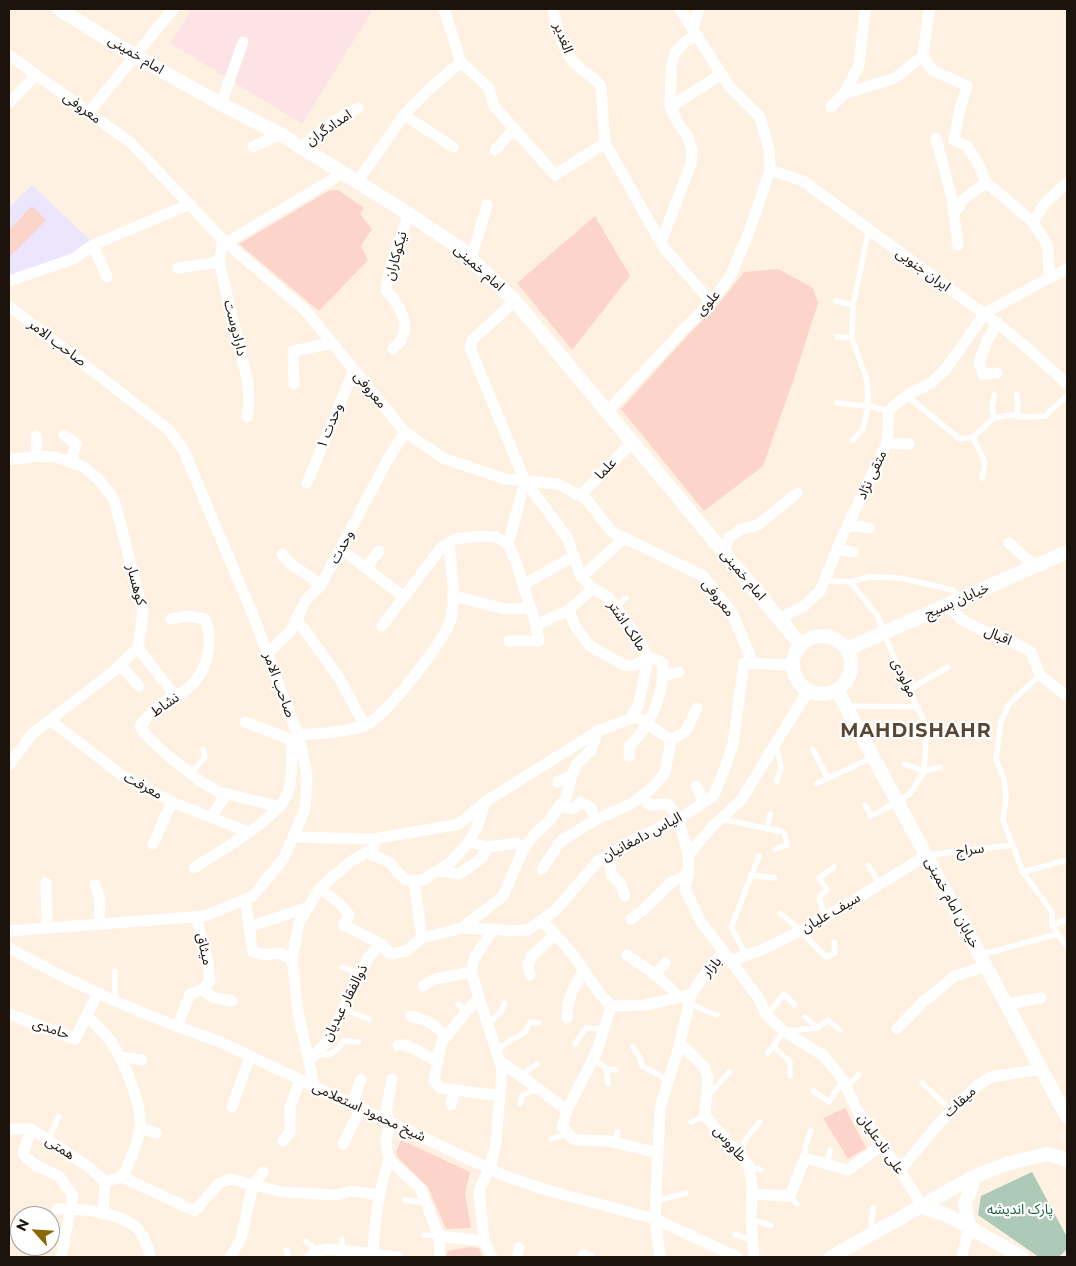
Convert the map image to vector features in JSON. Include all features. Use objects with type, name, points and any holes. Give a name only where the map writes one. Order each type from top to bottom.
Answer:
[{"type":"street","name":"امام خمینی","points":[[59,9],[136,56],[221,104],[280,134],[409,214],[461,249],[515,302],[800,644]]},
{"type":"street","points":[[89,112],[173,9]]},
{"type":"street","points":[[444,9],[461,62],[489,88],[494,106],[555,175],[605,143],[661,242],[711,302]]},
{"type":"street","name":"الغدیر","points":[[554,9],[566,52],[579,68],[598,80],[601,87],[605,143]]},
{"type":"street","points":[[680,9],[729,86],[760,117],[769,149],[770,170]]},
{"type":"street","points":[[661,242],[690,164],[692,150],[688,137],[670,107],[671,67],[675,53],[695,32],[699,9]]},
{"type":"street","points":[[831,107],[844,94],[859,65],[866,9]]},
{"type":"street","points":[[929,9],[923,56],[932,70],[967,86],[954,140],[967,146],[986,182],[1034,222],[1048,246],[1049,278]]},
{"type":"street","points":[[221,104],[243,42]]},
{"type":"street","name":"معروفی","points":[[9,55],[131,143],[224,242],[305,310],[405,432],[443,458],[506,479],[558,484],[587,500],[612,532],[703,576],[732,613],[748,663]]},
{"type":"street","points":[[844,94],[895,78],[923,56]]},
{"type":"street","points":[[357,182],[404,115],[427,91],[461,62]]},
{"type":"street","points":[[670,107],[722,74]]},
{"type":"street","points":[[9,103],[36,75]]},
{"type":"street","name":"امدادگران","points":[[301,147],[334,121],[358,108]]},
{"type":"street","points":[[404,115],[453,147]]},
{"type":"street","points":[[495,150],[514,129]]},
{"type":"street","points":[[253,147],[280,134]]},
{"type":"street","points":[[936,138],[952,199],[958,245]]},
{"type":"street","name":"ایران جنوبی","points":[[770,170],[803,182],[869,229],[985,313],[1067,384]]},
{"type":"street","name":"علوی","points":[[607,412],[711,302],[730,277],[749,232],[770,170]]},
{"type":"street","points":[[224,242],[343,174]]},
{"type":"street","points":[[954,213],[964,199],[986,182]]},
{"type":"street","points":[[1034,222],[1046,202],[1067,183]]},
{"type":"street","points":[[9,280],[72,259],[93,245],[190,204]]},
{"type":"street","points":[[471,259],[487,205]]},
{"type":"street","name":"نیکوکاران","points":[[393,349],[401,341],[404,328],[403,313],[386,290],[390,268],[409,214]]},
{"type":"street","name":"دارادوست","points":[[224,242],[218,262],[248,383],[249,402],[247,417]]},
{"type":"street","points":[[93,245],[107,277]]},
{"type":"street","points":[[178,268],[218,262]]},
{"type":"street","points":[[889,411],[907,396],[931,383],[945,370],[985,313],[1067,269]]},
{"type":"street","name":"مالک اشتر","points":[[515,302],[472,340],[470,348],[525,481],[567,537],[581,577],[593,588],[609,598],[638,638],[648,658],[638,706],[633,714]]},
{"type":"street","name":"صاحب الامر","points":[[9,306],[169,430],[183,449],[253,615],[293,723],[307,776],[304,809],[284,858],[253,896],[205,916],[9,931]]},
{"type":"street","points":[[996,322],[979,362],[983,374],[997,373]]},
{"type":"street","points":[[294,384],[293,351],[332,343]]},
{"type":"street","name":"وحدت ۱","points":[[307,483],[354,370]]},
{"type":"street","name":"متقی نژاد","points":[[779,619],[804,606],[820,591],[837,549],[887,443],[889,411]]},
{"type":"street","name":"وحدت","points":[[267,654],[290,632],[306,600],[321,585],[387,461],[405,432]]},
{"type":"street","points":[[64,435],[76,444],[71,462]]},
{"type":"street","points":[[36,436],[37,456]]},
{"type":"street","name":"علما","points":[[580,496],[632,442]]},
{"type":"street","points":[[887,443],[909,444]]},
{"type":"street","name":"کوهسار","points":[[9,460],[37,456],[55,457],[71,462],[84,467],[98,479],[114,499],[143,612],[138,648]]},
{"type":"street","points":[[509,641],[539,641],[536,625],[508,544],[525,481]]},
{"type":"street","points":[[724,552],[729,538],[741,529],[758,525],[797,493]]},
{"type":"street","points":[[848,525],[869,528]]},
{"type":"street","points":[[382,626],[441,548],[456,539],[481,536],[495,537],[508,544]]},
{"type":"street","points":[[581,577],[625,538]]},
{"type":"street","points":[[245,722],[296,737],[365,726],[388,706],[418,671],[441,639],[451,621],[454,596],[449,543]]},
{"type":"street","points":[[1009,543],[1035,566]]},
{"type":"street","points":[[341,549],[404,597]]},
{"type":"street","points":[[837,549],[853,552]]},
{"type":"street","points":[[366,568],[379,551]]},
{"type":"street","name":"خیابان بسیج","points":[[847,649],[1067,552]]},
{"type":"street","points":[[282,554],[291,564],[321,585]]},
{"type":"street","points":[[523,586],[574,556]]},
{"type":"street","points":[[536,625],[569,610],[593,588]]},
{"type":"street","points":[[454,596],[505,609],[530,608]]},
{"type":"street","name":"اقبال","points":[[953,603],[962,620],[984,631],[1010,640],[1031,652],[1040,674]]},
{"type":"street","points":[[569,610],[575,626],[590,646],[624,665],[633,666],[648,658],[656,659],[663,663],[661,692],[648,724],[628,747],[629,756]]},
{"type":"street","name":"نشاط","points":[[171,619],[188,616],[204,619],[209,630],[206,665],[184,691],[151,712],[140,726],[145,734],[167,755],[219,792],[280,807]]},
{"type":"street","points":[[296,618],[339,678],[365,726]]},
{"type":"street","points":[[813,636],[829,636],[842,643],[847,649],[850,656],[850,671],[848,679],[837,690],[822,694],[808,691],[796,680],[792,665],[796,650],[800,644],[813,636]]},
{"type":"street","points":[[9,765],[33,733],[120,665],[138,648],[175,696]]},
{"type":"street","points":[[748,663],[792,665]]},
{"type":"street","name":"الیاس دامغانیان","points":[[320,888],[341,905],[349,915],[344,925],[381,944],[390,954],[406,951],[422,938],[462,928],[492,928],[510,931],[528,930],[556,910],[597,862],[637,838],[679,818],[713,796],[733,744],[748,663]]},
{"type":"street","points":[[120,665],[139,686]]},
{"type":"street","points":[[663,676],[679,672]]},
{"type":"street","points":[[1040,674],[1067,696]]},
{"type":"street","name":"خیابان امام خمینی","points":[[837,690],[1042,1068],[1063,1101],[1067,1117]]},
{"type":"street","points":[[688,855],[741,800],[808,691]]},
{"type":"street","points":[[542,869],[561,841],[595,820],[631,804],[652,788],[665,773],[671,740],[686,731],[696,708]]},
{"type":"street","points":[[293,837],[374,839],[459,824],[486,802],[598,732],[630,719],[633,714],[671,740]]},
{"type":"street","name":"معرفت","points":[[50,720],[122,776],[172,802],[212,816],[248,832]]},
{"type":"street","points":[[462,928],[503,896],[523,850],[534,835],[549,821],[566,797],[577,764],[591,750],[598,732]]},
{"type":"street","points":[[194,868],[248,832],[280,807],[289,790],[296,737]]},
{"type":"street","points":[[558,782],[572,775]]},
{"type":"street","points":[[696,786],[704,802]]},
{"type":"street","points":[[212,816],[226,794]]},
{"type":"street","points":[[642,795],[649,804],[668,804],[679,818]]},
{"type":"street","points":[[153,844],[172,802]]},
{"type":"street","points":[[366,852],[391,863],[396,872],[406,880],[423,880],[451,862],[470,842],[486,802]]},
{"type":"street","points":[[559,806],[572,809],[581,802],[591,808],[595,820]]},
{"type":"street","name":"بازار","points":[[660,1257],[655,1219],[660,1108],[680,1044],[690,999],[702,978],[728,957],[701,922],[685,889],[688,874],[688,855],[679,818]]},
{"type":"street","points":[[314,1086],[312,1057],[298,1012],[292,959],[300,923],[320,888],[350,862],[374,848],[374,839]]},
{"type":"street","points":[[470,842],[488,847],[517,843],[523,850]]},
{"type":"street","points":[[439,871],[459,874],[482,858],[488,847]]},
{"type":"street","points":[[608,855],[612,876],[620,883],[626,896]]},
{"type":"street","name":"سیف علیان","points":[[728,957],[746,956],[769,947],[926,856]]},
{"type":"street","points":[[631,919],[641,912],[673,881],[688,874]]},
{"type":"street","points":[[414,880],[422,938]]},
{"type":"street","points":[[46,883],[47,927]]},
{"type":"street","points":[[95,885],[100,899],[99,924]]},
{"type":"street","points":[[245,900],[253,952],[264,954],[280,953],[292,959]]},
{"type":"street","points":[[249,927],[309,907]]},
{"type":"street","name":"میثاق","points":[[177,1027],[190,994],[202,990],[210,981],[208,962],[196,917]]},
{"type":"street","points":[[542,920],[567,947],[601,996],[611,1006],[644,1004],[678,997],[690,999]]},
{"type":"street","points":[[492,928],[474,960],[471,972],[502,1069],[496,1143],[490,1168],[479,1190],[484,1242],[492,1257]]},
{"type":"street","points":[[530,976],[528,965],[532,956],[555,934]]},
{"type":"street","name":"ذوالفقار عبدیان","points":[[312,1057],[328,1042],[368,958],[381,944]]},
{"type":"street","name":"شیخ محمود استعلامی","points":[[9,948],[98,993],[177,1027],[218,1041],[507,1177],[550,1191],[655,1219],[737,1257]]},
{"type":"street","points":[[627,955],[656,974],[668,984],[678,997]]},
{"type":"street","name":"علی نادعلیان","points":[[728,957],[758,997],[767,1016],[784,1032],[824,1056],[844,1084],[857,1110],[900,1170],[923,1207]]},
{"type":"street","points":[[897,1029],[922,1003],[955,976],[983,960]]},
{"type":"street","points":[[656,974],[665,963]]},
{"type":"street","points":[[567,1018],[567,1006],[571,993],[584,970]]},
{"type":"street","points":[[423,986],[435,979],[471,972]]},
{"type":"street","points":[[202,990],[215,998],[232,1001]]},
{"type":"street","name":"حامدی","points":[[9,1014],[75,1039],[98,993]]},
{"type":"street","points":[[479,996],[462,1008],[448,1035],[441,1043],[434,1080],[440,1088],[500,1096]]},
{"type":"street","points":[[1007,1004],[1042,998]]},
{"type":"street","points":[[611,1006],[592,1059],[567,1110],[562,1127],[574,1140],[617,1137],[658,1153]]},
{"type":"street","points":[[87,1016],[110,1041],[126,1071],[136,1098],[140,1128],[133,1156],[122,1177]]},
{"type":"street","points":[[411,1016],[427,1020],[448,1035]]},
{"type":"street","points":[[398,1044],[406,1045],[438,1061]]},
{"type":"street","name":"طاووس","points":[[680,1044],[704,1068],[708,1077],[705,1116],[749,1166],[752,1186],[754,1257]]},
{"type":"street","points":[[498,1055],[520,1076],[567,1110]]},
{"type":"street","points":[[232,1107],[250,1056]]},
{"type":"street","points":[[119,1057],[142,1060]]},
{"type":"street","name":"میقات","points":[[900,1170],[941,1121],[977,1086],[991,1077],[1042,1068]]},
{"type":"street","points":[[373,1255],[378,1195],[389,1160],[386,1143],[390,1122],[386,1112],[392,1078]]},
{"type":"street","points":[[343,1144],[356,1106],[361,1079]]},
{"type":"street","points":[[283,1141],[290,1132],[290,1107],[300,1080]]},
{"type":"street","points":[[451,1105],[454,1091]]},
{"type":"street","points":[[140,1128],[156,1132]]},
{"type":"street","name":"همتی","points":[[9,1129],[31,1129],[89,1167],[105,1182]]},
{"type":"street","points":[[31,1129],[23,1154],[36,1165],[59,1176],[73,1196],[61,1257]]},
{"type":"street","points":[[752,1194],[794,1200],[805,1158],[848,1170],[882,1146]]},
{"type":"street","points":[[831,1257],[923,1207],[975,1176],[1009,1163],[1047,1154],[1067,1160]]},
{"type":"street","points":[[389,1160],[420,1188],[439,1236],[440,1257]]},
{"type":"street","points":[[230,1257],[240,1239],[253,1184],[263,1172]]},
{"type":"street","points":[[962,1257],[969,1226],[965,1204],[975,1176]]},
{"type":"street","points":[[103,1213],[105,1182],[122,1177],[195,1211],[218,1184],[230,1179],[282,1192],[337,1196],[351,1191],[378,1195]]},
{"type":"street","points":[[923,1207],[947,1215],[969,1226],[1022,1257]]},
{"type":"street","points":[[60,1210],[71,1209],[103,1213],[127,1222],[138,1229],[147,1245],[150,1257]]},
{"type":"street","points":[[439,1236],[484,1242]]},
{"type":"street","points":[[314,1254],[342,1244],[373,1255],[398,1257]]},
{"type":"lane","points":[[853,440],[863,429],[868,406],[867,380],[852,338],[853,305],[869,229]]},
{"type":"lane","points":[[836,301],[853,305]]},
{"type":"lane","points":[[837,337],[852,338]]},
{"type":"lane","points":[[994,395],[992,408],[994,418]]},
{"type":"lane","points":[[1017,395],[1018,416]]},
{"type":"lane","points":[[907,396],[960,439],[973,437],[994,418],[1045,416],[1067,396]]},
{"type":"lane","points":[[837,404],[868,406],[889,411]]},
{"type":"lane","points":[[973,437],[985,463],[982,478]]},
{"type":"lane","points":[[824,580],[850,582],[870,577],[900,578],[953,590],[953,603]]},
{"type":"lane","name":"مولودی","points":[[850,582],[877,615],[898,668],[910,689],[927,727],[924,771],[911,793],[871,816],[865,805]]},
{"type":"lane","points":[[616,607],[626,598]]},
{"type":"lane","points":[[910,689],[948,667]]},
{"type":"lane","points":[[1040,674],[1009,704],[1001,721],[996,760],[1004,778],[1006,798],[1004,820],[1023,872],[1052,912],[1052,926],[1067,947]]},
{"type":"lane","points":[[846,706],[918,707]]},
{"type":"lane","points":[[775,743],[781,767],[777,781]]},
{"type":"lane","points":[[191,773],[205,757],[203,749]]},
{"type":"lane","points":[[813,749],[828,778]]},
{"type":"lane","points":[[816,784],[873,757]]},
{"type":"lane","points":[[904,764],[924,771],[940,767]]},
{"type":"lane","points":[[767,829],[770,814]]},
{"type":"lane","points":[[721,819],[784,832],[787,845],[774,849]]},
{"type":"lane","name":"سراج","points":[[926,856],[1013,845]]},
{"type":"lane","points":[[746,956],[731,927],[759,856]]},
{"type":"lane","points":[[1023,872],[1067,860]]},
{"type":"lane","points":[[868,865],[880,884]]},
{"type":"lane","points":[[825,916],[819,897],[827,890],[819,878],[834,867]]},
{"type":"lane","points":[[751,875],[775,878]]},
{"type":"lane","points":[[780,913],[800,930],[826,957],[835,953],[834,942]]},
{"type":"lane","points":[[1052,926],[1067,919]]},
{"type":"lane","points":[[983,960],[1058,934]]},
{"type":"lane","points":[[342,967],[361,974]]},
{"type":"lane","points":[[115,1000],[116,971]]},
{"type":"lane","points":[[767,1016],[784,994],[796,1004]]},
{"type":"lane","points":[[690,999],[718,1015]]},
{"type":"lane","points":[[488,1024],[500,1012],[505,1003]]},
{"type":"lane","points":[[344,1009],[369,1019]]},
{"type":"lane","points":[[805,1016],[818,1028]]},
{"type":"lane","points":[[768,1053],[784,1032],[818,1028],[828,1020],[840,1030]]},
{"type":"lane","points":[[498,1055],[525,1032],[530,1022],[540,1023]]},
{"type":"lane","points":[[575,1044],[586,1028],[603,1030]]},
{"type":"lane","points":[[312,1057],[325,1056],[335,1052],[344,1041],[359,1042]]},
{"type":"lane","points":[[633,1046],[642,1066],[669,1080]]},
{"type":"lane","points":[[773,1046],[790,1062],[790,1076]]},
{"type":"lane","points":[[592,1059],[607,1070],[616,1070]]},
{"type":"lane","points":[[520,1076],[537,1064]]},
{"type":"lane","points":[[607,1070],[608,1083]]},
{"type":"lane","points":[[707,1096],[729,1072]]},
{"type":"lane","points":[[813,1092],[829,1102],[844,1084],[859,1075]]},
{"type":"lane","points":[[922,1083],[952,1111]]},
{"type":"lane","points":[[520,1104],[523,1095],[537,1089]]},
{"type":"lane","points":[[48,1140],[59,1116]]},
{"type":"lane","points":[[691,1122],[705,1116]]},
{"type":"lane","points":[[738,1154],[748,1136],[760,1122]]},
{"type":"lane","points":[[805,1158],[805,1146],[811,1131]]},
{"type":"lane","points":[[551,1140],[568,1133]]},
{"type":"lane","points":[[827,1164],[830,1150]]},
{"type":"lane","points":[[749,1166],[761,1170]]},
{"type":"lane","points":[[656,1201],[686,1193]]},
{"type":"lane","points":[[405,1200],[426,1203]]},
{"type":"lane","points":[[873,1208],[871,1224],[875,1233]]},
{"type":"lane","points":[[752,1220],[771,1225]]},
{"type":"lane","points":[[735,1234],[753,1241]]},
{"type":"lane","points":[[424,1235],[439,1236]]},
{"type":"lane","points":[[306,1241],[314,1254]]},
{"type":"lane","points":[[286,1250],[289,1257]]},
{"type":"shaded area","points":[[192,9],[369,9],[372,11],[302,124],[170,43]]},
{"type":"shaded area","points":[[32,185],[90,240],[67,258],[9,279],[9,207]]},
{"type":"green space","name":"پارک اندیشه","points":[[1032,1172],[1067,1237],[1067,1249],[1059,1257],[1039,1257],[978,1215],[981,1196]]},
{"type":"building","points":[[330,190],[338,190],[364,208],[360,214],[372,229],[361,246],[368,260],[319,311],[239,244]]},
{"type":"building","points":[[32,206],[46,220],[9,258],[9,230]]},
{"type":"building","points":[[595,216],[630,276],[572,350],[517,283]]},
{"type":"building","points":[[778,269],[813,288],[818,303],[763,466],[704,511],[621,409],[716,307],[744,272]]},
{"type":"building","points":[[845,1108],[866,1148],[848,1159],[823,1118]]},
{"type":"building","points":[[401,1140],[470,1172],[465,1194],[471,1228],[446,1229],[428,1187],[398,1158],[396,1152]]},
{"type":"building","points":[[470,1247],[479,1248],[482,1257],[447,1257],[447,1251]]},
{"type":"district","name":"MAHDISHAHR","points":[[916,731]]}]
